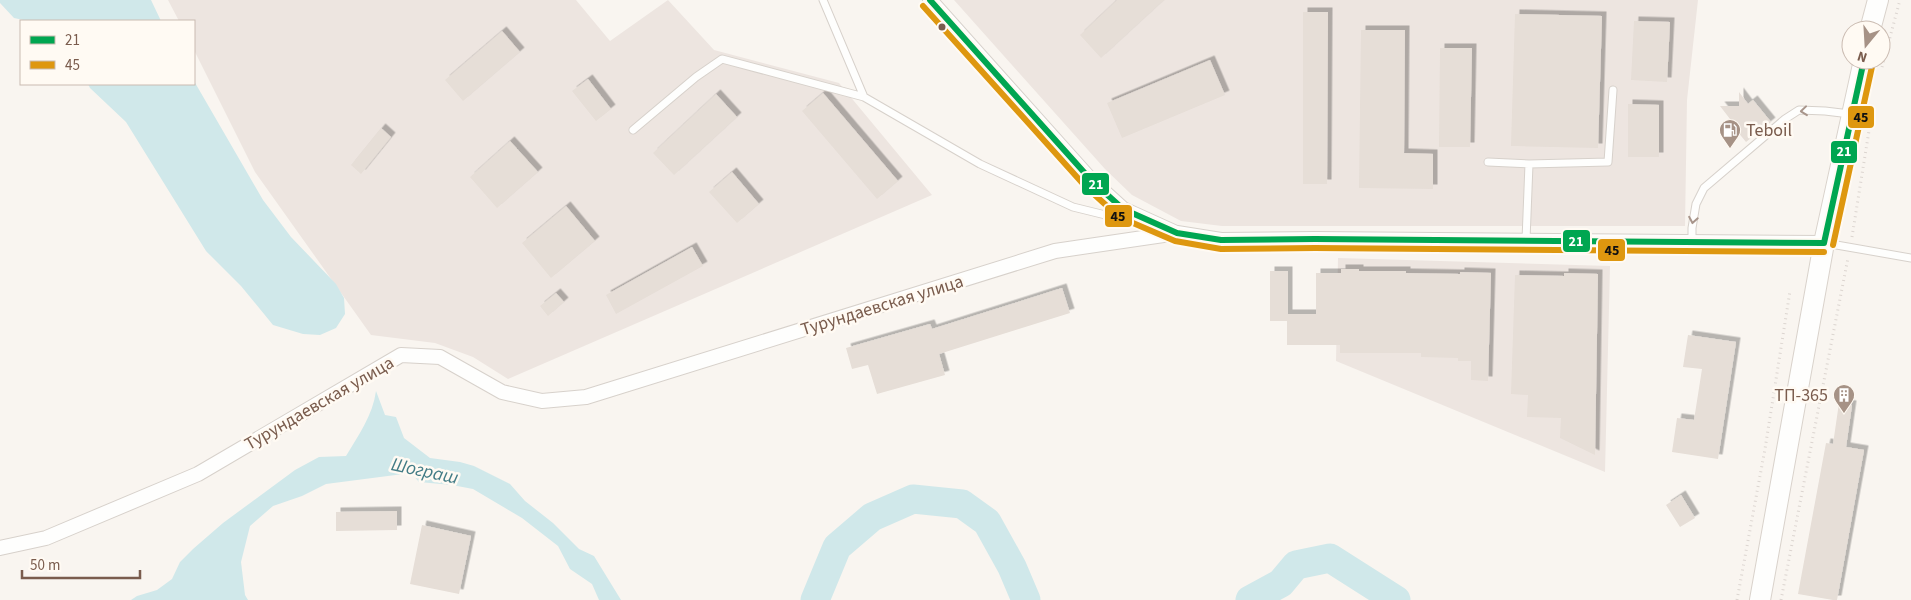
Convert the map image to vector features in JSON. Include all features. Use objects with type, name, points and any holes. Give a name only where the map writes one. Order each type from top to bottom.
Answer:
[{"type":"street","points":[[930,0],[1091,180],[1123,209],[1177,233]]},
{"type":"street","points":[[1873,20],[1878,0]]},
{"type":"street","points":[[1760,600],[1824,243],[1862,70]]},
{"type":"street","name":"Турундаевская улица","points":[[0,548],[46,538],[198,474],[401,355],[440,357],[502,392],[542,401],[586,397],[1055,250],[1177,233],[1221,240],[1692,240],[1824,243]]},
{"type":"lane","points":[[823,0],[864,97]]},
{"type":"lane","points":[[633,130],[722,59],[864,97],[980,164],[1074,208],[1177,233]]},
{"type":"lane","points":[[1488,162],[1529,164],[1608,162],[1613,90]]},
{"type":"lane","points":[[1692,240],[1696,204],[1704,188],[1785,119],[1799,110],[1852,114]]},
{"type":"lane","points":[[1526,240],[1529,164]]},
{"type":"lane","points":[[1824,243],[1911,258]]},
{"type":"path","points":[[1880,75],[1900,0]]},
{"type":"path","points":[[1781,600],[1850,247],[1874,104]]},
{"type":"path","points":[[1737,600],[1765,449],[1790,291]]},
{"type":"shaded area","points":[[168,0],[576,0],[610,41],[668,0],[714,50],[839,83],[932,195],[508,379],[473,357],[435,343],[371,335],[255,172],[195,52],[195,20],[178,20]]},
{"type":"shaded area","points":[[954,0],[1698,0],[1687,100],[1685,226],[1222,226],[1181,221],[1132,195],[1105,169]]},
{"type":"shaded area","points":[[1338,258],[1610,266],[1605,472],[1336,361]]},
{"type":"water","points":[[0,0],[151,0],[161,20],[23,20],[14,18],[0,3]]},
{"type":"water","points":[[195,83],[263,200],[291,237],[336,284],[344,298],[345,314],[336,328],[320,335],[303,334],[273,325],[241,286],[206,251],[126,122],[88,85],[195,85]]},
{"type":"water","points":[[376,391],[385,415],[396,417],[404,438],[430,458],[474,466],[510,484],[525,501],[553,523],[579,549],[594,556],[621,600],[599,600],[592,584],[570,569],[558,546],[522,518],[473,489],[419,482],[411,473],[326,484],[302,496],[273,506],[250,526],[241,562],[245,595],[248,600],[131,600],[137,596],[157,590],[172,579],[180,562],[193,549],[223,523],[295,470],[319,457],[346,456],[368,417]]},
{"type":"building","points":[[1117,0],[1164,0],[1101,58],[1080,35]]},
{"type":"building","points":[[1303,12],[1328,12],[1327,184],[1303,184]]},
{"type":"building","points":[[1515,14],[1602,16],[1598,148],[1511,146]]},
{"type":"building","points":[[1634,21],[1670,22],[1667,82],[1631,80]]},
{"type":"building","points":[[1361,30],[1405,30],[1404,153],[1433,154],[1433,189],[1359,188]]},
{"type":"building","points":[[502,31],[520,52],[463,101],[445,80]]},
{"type":"building","points":[[1440,48],[1472,48],[1470,147],[1439,147]]},
{"type":"building","points":[[1210,60],[1225,95],[1122,138],[1107,103]]},
{"type":"building","points":[[588,79],[611,109],[596,121],[572,91]]},
{"type":"building","points":[[1739,92],[1748,104],[1753,100],[1771,122],[1746,142],[1728,120],[1730,119],[1720,106],[1739,106]]},
{"type":"building","points":[[823,93],[898,181],[877,199],[802,111]]},
{"type":"building","points":[[716,94],[737,117],[674,175],[653,153]]},
{"type":"building","points":[[1628,104],[1659,105],[1659,157],[1628,157]]},
{"type":"building","points":[[381,128],[391,137],[361,174],[351,165]]},
{"type":"building","points":[[510,141],[538,172],[497,208],[470,177]]},
{"type":"building","points":[[732,172],[759,204],[737,223],[709,192]]},
{"type":"building","points":[[566,206],[595,241],[551,278],[522,243]]},
{"type":"building","points":[[692,247],[703,266],[616,314],[606,295]]},
{"type":"building","points":[[1341,269],[1406,271],[1406,273],[1491,273],[1488,381],[1471,380],[1471,361],[1458,361],[1458,358],[1421,357],[1421,353],[1340,353],[1340,345],[1287,345],[1287,321],[1270,321],[1270,271],[1288,271],[1288,314],[1316,314],[1316,273],[1341,273]]},
{"type":"building","points":[[1564,273],[1598,274],[1595,455],[1560,438],[1561,418],[1527,417],[1528,395],[1511,394],[1515,275],[1564,276]]},
{"type":"building","points":[[1062,288],[1070,313],[939,354],[945,375],[877,394],[868,365],[852,369],[846,348],[930,324],[932,329]]},
{"type":"building","points":[[556,293],[564,302],[548,316],[540,306]]},
{"type":"building","points":[[1688,335],[1736,342],[1718,459],[1672,452],[1677,418],[1694,420],[1702,369],[1683,367]]},
{"type":"building","points":[[1839,403],[1852,405],[1846,447],[1864,450],[1837,600],[1833,600],[1798,594],[1826,443],[1833,444]]},
{"type":"building","points":[[1681,495],[1695,518],[1680,527],[1666,505]]},
{"type":"building","points":[[397,511],[397,530],[336,531],[336,512]]},
{"type":"building","points":[[422,525],[471,536],[459,594],[410,584]]},
{"type":"waterway","name":"Шограш","points":[[815,600],[837,547],[872,517],[913,499],[962,504],[987,522],[1012,567],[1026,600]]},
{"type":"waterway","name":"Шограш","points":[[1250,600],[1281,583],[1296,565],[1330,558],[1396,600]]},
{"type":"transit line","name":"21","points":[[930,0],[1091,180],[1123,209],[1177,233],[1221,240],[1824,243]]},
{"type":"transit line","name":"45","points":[[923,6],[1085,186],[1119,217],[1175,241],[1221,249],[1824,252]]},
{"type":"transit line","name":"21","points":[[1824,243],[1862,70]]},
{"type":"transit line","name":"45","points":[[1833,245],[1871,70]]},
{"type":"place","name":"Teboil","points":[[1730,149]]},
{"type":"place","name":"ТП-365","points":[[1844,414]]}]
